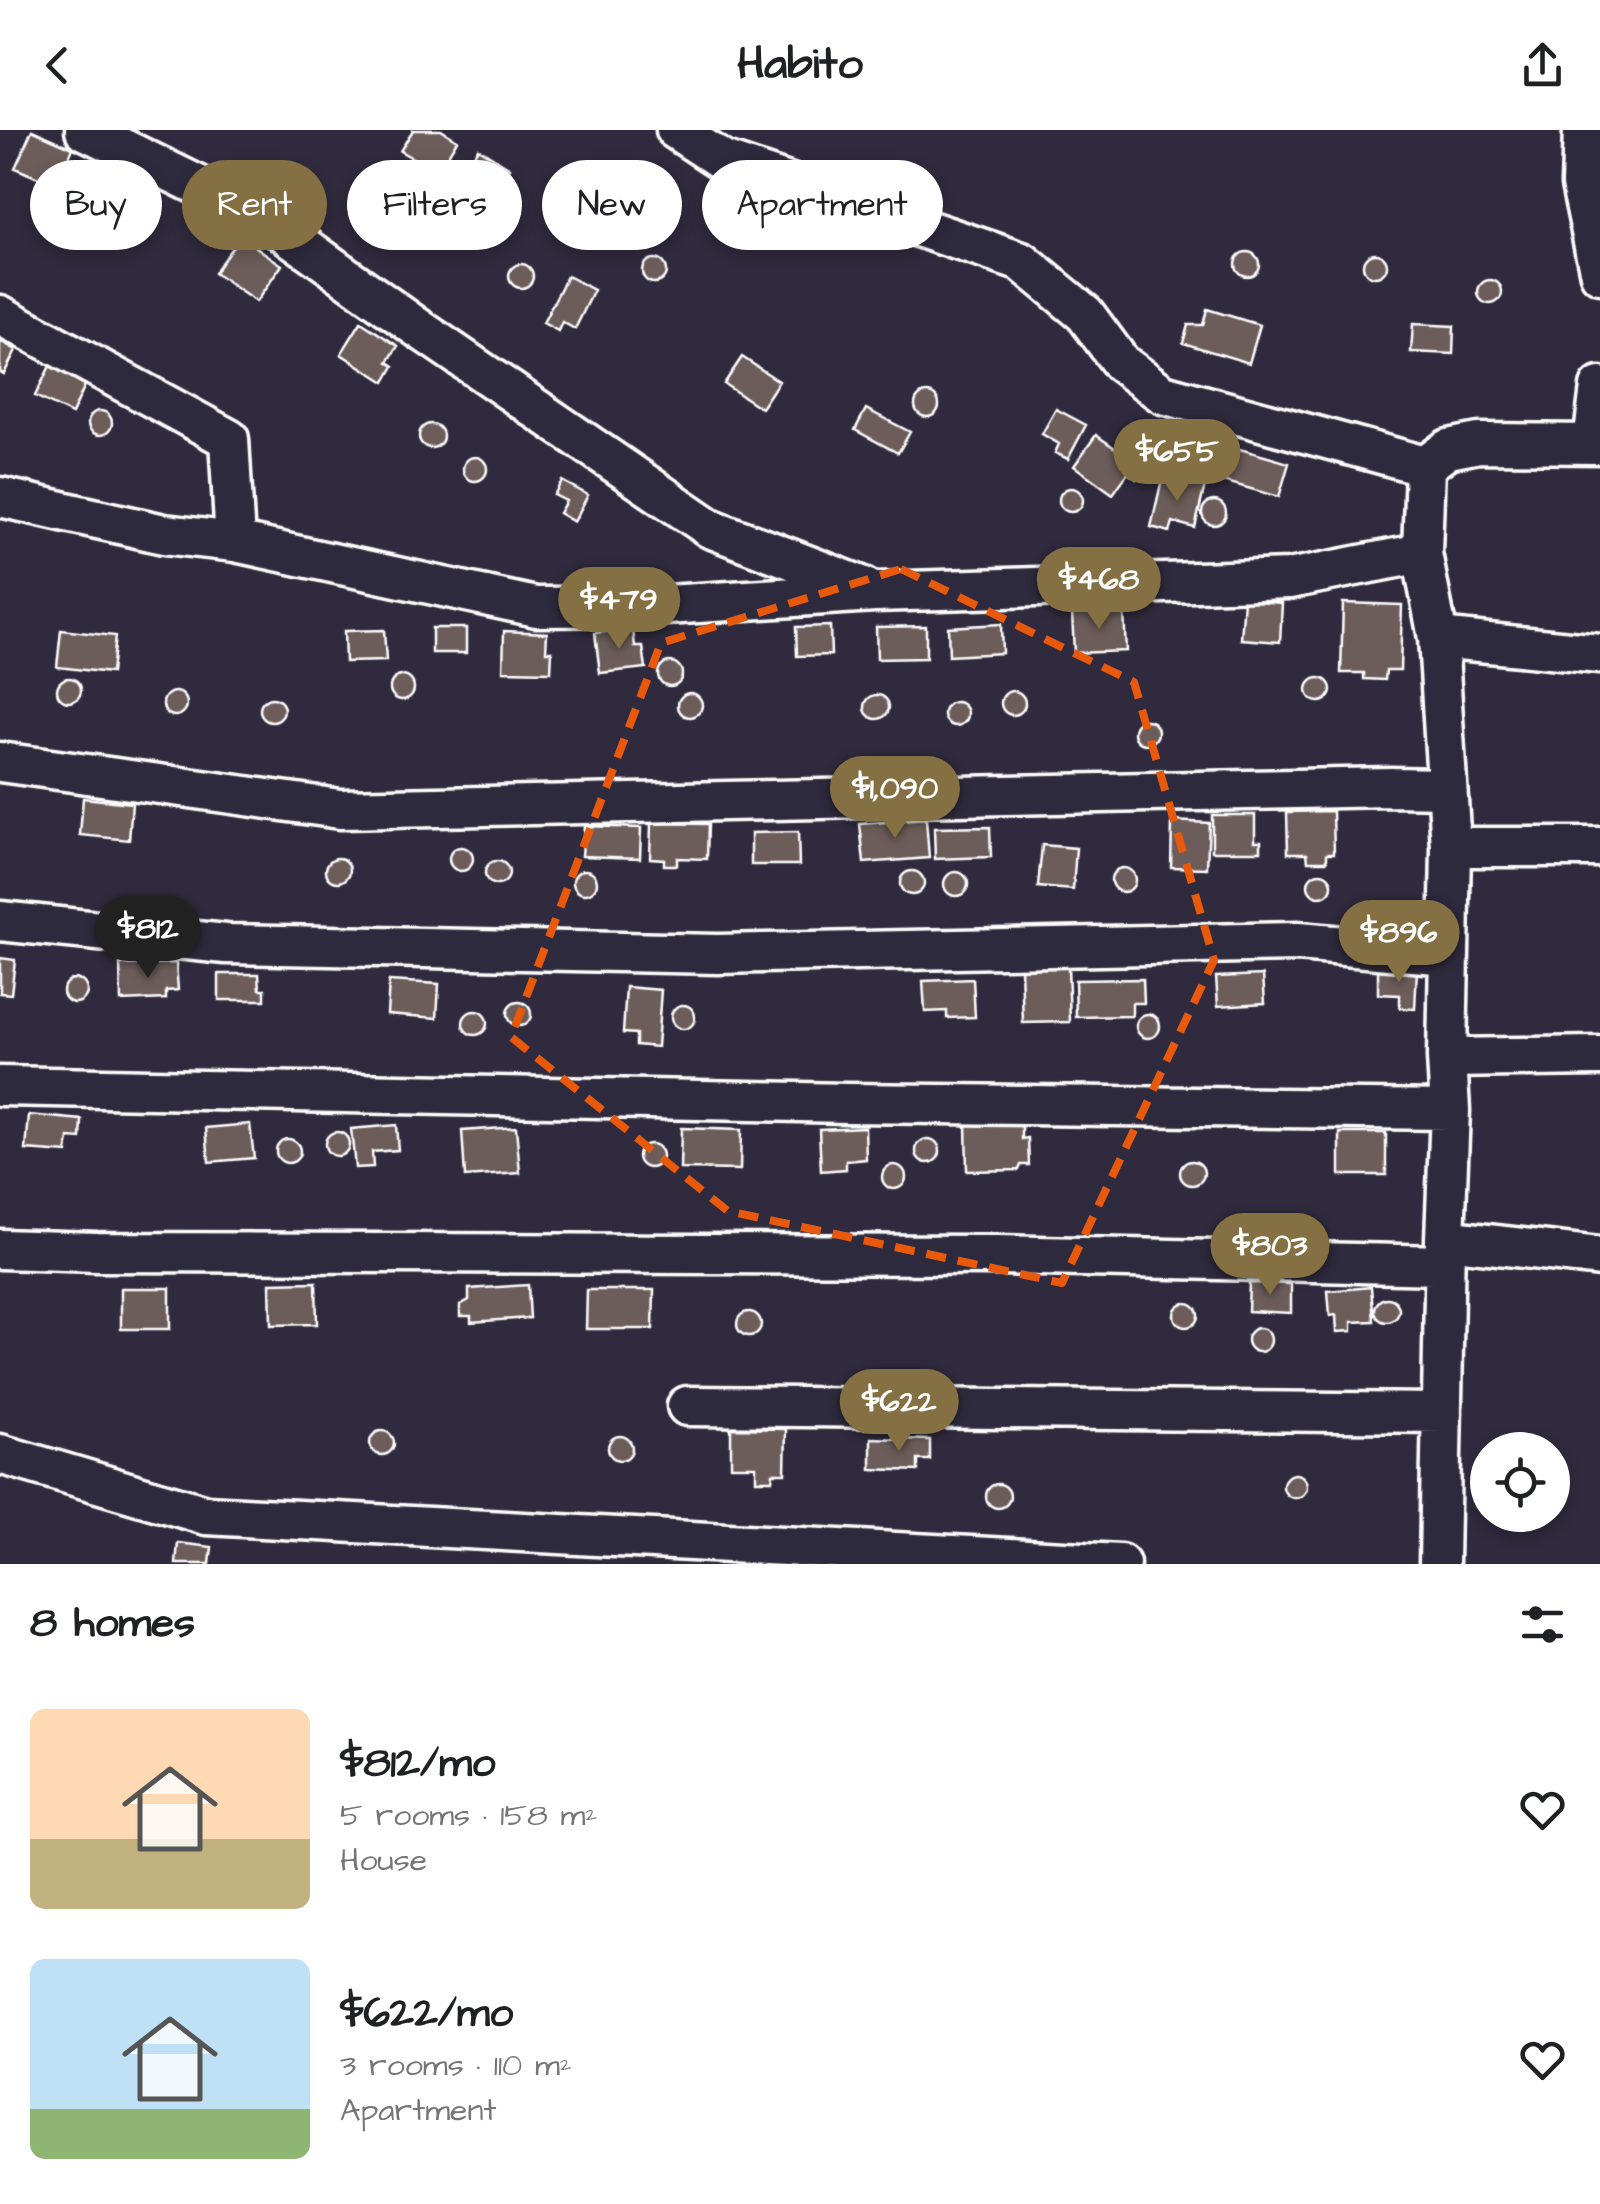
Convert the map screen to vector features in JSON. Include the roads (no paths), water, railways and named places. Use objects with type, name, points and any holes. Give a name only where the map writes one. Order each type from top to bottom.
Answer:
[{"type":"street","points":[[85,130],[263,217],[710,528],[875,592]]},
{"type":"street","points":[[676,130],[724,161],[1022,262],[1084,314],[1121,363],[1163,394],[1425,466]]},
{"type":"street","points":[[1583,130],[1581,184],[1600,274]]},
{"type":"street","points":[[0,314],[229,439],[235,542]]},
{"type":"street","points":[[1425,466],[1448,449],[1479,443],[1597,444],[1600,387]]},
{"type":"street","points":[[1425,466],[1422,552],[1438,638],[1451,847],[1450,1110],[1440,1564]]},
{"type":"street","points":[[0,498],[164,534],[235,542],[536,607],[650,606],[875,592],[1289,579],[1422,552]]},
{"type":"street","points":[[1438,638],[1600,654]]},
{"type":"street","points":[[0,762],[340,810],[1447,788]]},
{"type":"street","points":[[1451,847],[1600,847]]},
{"type":"street","points":[[0,921],[246,945],[718,954],[1298,942],[1448,956]]},
{"type":"street","points":[[1448,1058],[1600,1056]]},
{"type":"street","points":[[0,1086],[1450,1110]]},
{"type":"street","points":[[0,1249],[1444,1252],[1600,1257]]},
{"type":"street","points":[[687,1406],[1442,1414]]},
{"type":"street","points":[[0,1454],[206,1515],[1120,1564]]}]
